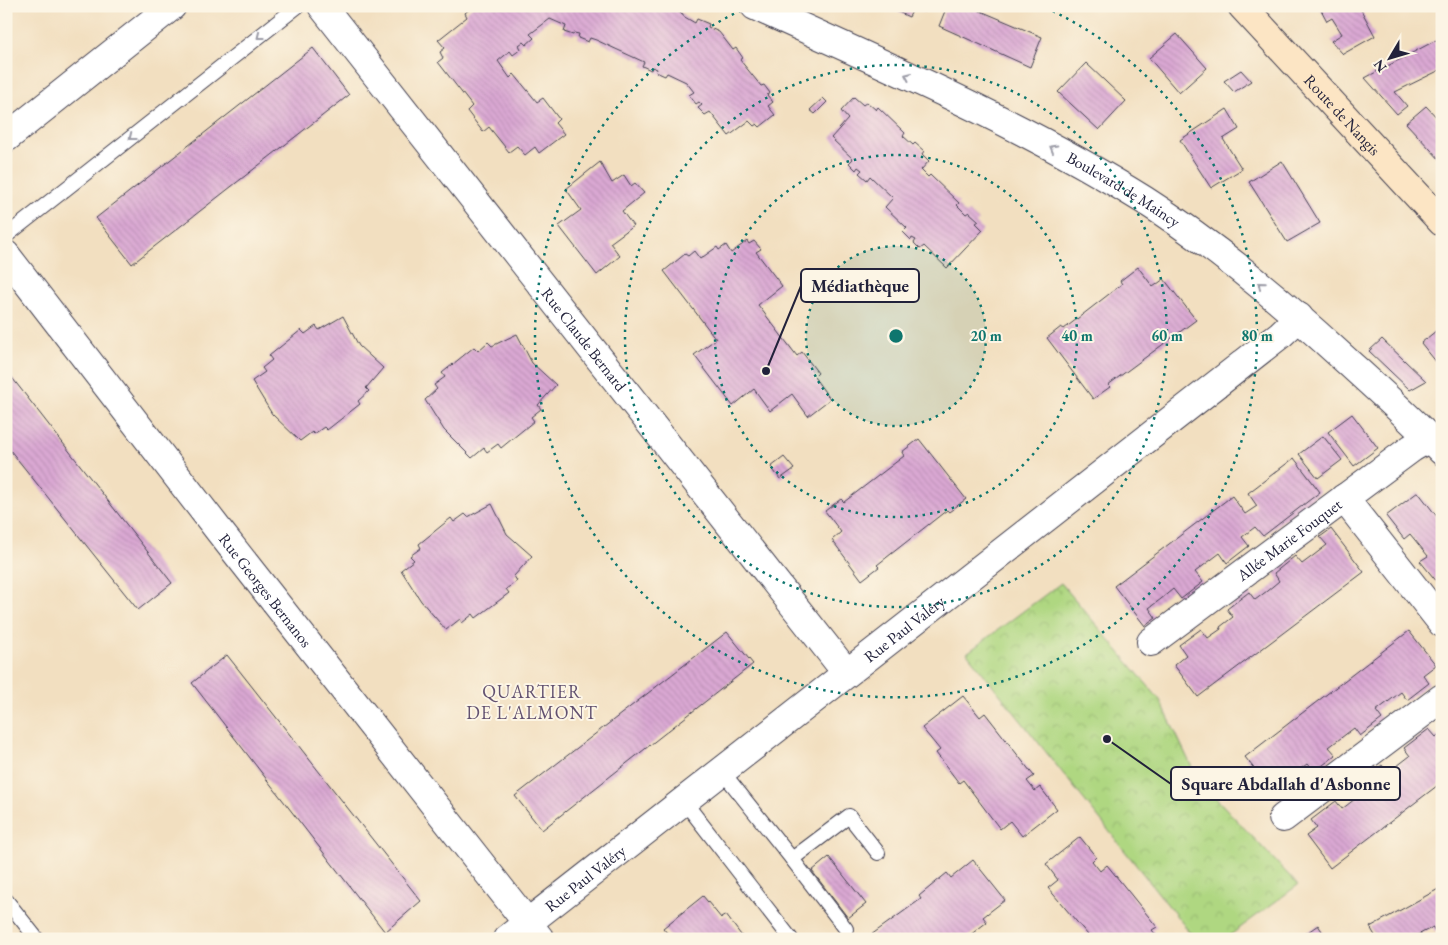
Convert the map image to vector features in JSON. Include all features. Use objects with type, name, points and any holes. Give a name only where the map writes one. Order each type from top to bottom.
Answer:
[{"type":"main road","name":"Route de Nangis","points":[[1242,6],[1442,222]]},
{"type":"street","points":[[6,138],[172,6]]},
{"type":"street","name":"Rue Claude Bernard","points":[[322,6],[846,672]]},
{"type":"street","name":"Boulevard de Maincy","points":[[755,6],[931,86],[1042,141],[1144,200],[1199,236],[1299,317],[1435,444]]},
{"type":"street","name":"Rue Georges Bernanos","points":[[6,255],[220,532],[525,933]]},
{"type":"street","name":"Rue Paul Valéry","points":[[525,933],[683,800],[1282,334],[1299,317]]},
{"type":"street","name":"Allée Marie Fouquet","points":[[1151,642],[1344,498],[1435,444]]},
{"type":"street","points":[[1344,498],[1442,623]]},
{"type":"street","points":[[1284,818],[1442,698]]},
{"type":"lane","points":[[6,236],[298,6]]},
{"type":"lane","points":[[721,770],[846,929]]},
{"type":"lane","points":[[683,800],[791,939]]},
{"type":"lane","points":[[792,859],[849,816],[878,852]]},
{"type":"lane","points":[[6,900],[36,939]]},
{"type":"green space","points":[[1061,583],[1160,700],[1197,778],[1298,885],[1225,939],[1195,939],[967,653]]},
{"type":"building","points":[[473,6],[667,6],[695,23],[697,19],[709,24],[708,27],[719,32],[733,50],[736,48],[743,58],[740,60],[761,86],[764,85],[770,93],[767,95],[773,102],[768,106],[775,115],[760,127],[757,124],[754,126],[749,121],[729,136],[710,112],[705,115],[698,108],[702,105],[699,102],[696,104],[689,95],[694,92],[686,82],[667,73],[665,76],[656,72],[657,69],[652,67],[651,70],[642,66],[644,62],[596,40],[590,38],[588,42],[578,38],[579,34],[574,33],[573,35],[564,32],[566,26],[550,19],[530,34],[534,38],[526,45],[523,42],[519,45],[521,49],[513,55],[510,51],[498,61],[510,78],[514,74],[537,102],[543,98],[559,119],[555,123],[564,134],[539,153],[535,147],[525,155],[517,146],[509,152],[489,127],[483,132],[467,111],[472,106],[438,62],[443,58],[440,52],[445,48],[438,40],[467,17],[465,13]]},
{"type":"building","points":[[885,6],[926,6],[924,12],[914,7],[909,17]]},
{"type":"building","points":[[947,6],[969,6],[1042,37],[1030,67],[939,26]]},
{"type":"building","points":[[1319,6],[1359,6],[1375,36],[1343,54],[1331,41],[1342,34],[1332,18],[1327,21]]},
{"type":"building","points":[[1177,34],[1207,68],[1179,93],[1149,58]]},
{"type":"building","points":[[1442,37],[1442,69],[1395,92],[1407,106],[1397,114],[1365,78]]},
{"type":"building","points":[[313,48],[349,95],[132,264],[96,218]]},
{"type":"building","points":[[1086,63],[1126,101],[1099,130],[1058,92]]},
{"type":"building","points":[[1241,70],[1251,81],[1234,92],[1224,81]]},
{"type":"building","points":[[854,97],[863,105],[867,102],[876,110],[878,107],[905,133],[903,136],[913,145],[915,143],[924,151],[922,154],[929,161],[921,170],[928,177],[930,175],[959,203],[957,205],[966,214],[969,212],[979,221],[976,223],[983,230],[947,268],[924,246],[920,249],[914,243],[916,240],[912,238],[911,240],[903,232],[907,228],[885,207],[893,198],[870,176],[867,180],[859,173],[862,170],[858,167],[856,170],[849,163],[853,159],[831,138],[848,119],[841,111]]},
{"type":"building","points":[[823,98],[827,102],[815,114],[810,110]]},
{"type":"building","points":[[1426,106],[1442,123],[1442,162],[1406,123]]},
{"type":"building","points":[[1227,109],[1239,129],[1223,139],[1242,169],[1211,188],[1180,140]]},
{"type":"building","points":[[1282,161],[1320,223],[1287,242],[1249,182]]},
{"type":"building","points":[[600,162],[612,183],[624,175],[631,186],[635,183],[644,193],[622,211],[633,226],[610,243],[620,256],[597,275],[559,226],[581,210],[566,189]]},
{"type":"building","points":[[747,241],[749,244],[754,241],[761,249],[756,252],[782,286],[758,305],[797,356],[802,352],[818,373],[814,377],[830,399],[808,416],[792,394],[770,411],[754,389],[733,406],[694,355],[716,339],[664,271],[685,254],[688,256],[694,251],[700,259],[717,247],[719,250],[726,245],[731,253]]},
{"type":"building","points":[[1138,267],[1153,287],[1164,279],[1196,320],[1108,385],[1110,387],[1093,399],[1047,338],[1061,327],[1064,329],[1122,284],[1120,281]]},
{"type":"building","points":[[343,316],[359,346],[383,368],[366,388],[369,391],[358,401],[360,404],[327,430],[324,427],[314,434],[312,432],[300,441],[272,414],[252,381],[265,372],[262,368],[272,360],[269,356],[301,330],[305,334],[316,326],[319,330]]},
{"type":"building","points":[[1442,326],[1442,369],[1421,343]]},
{"type":"building","points":[[517,334],[532,363],[556,385],[538,405],[541,409],[531,417],[534,421],[501,448],[498,444],[487,452],[484,448],[472,458],[444,430],[425,400],[437,389],[434,385],[445,377],[442,373],[474,347],[478,351],[488,342],[492,346]]},
{"type":"building","points":[[1382,339],[1426,381],[1410,390],[1369,351]]},
{"type":"building","points":[[6,370],[172,583],[138,610],[6,445]]},
{"type":"building","points":[[1352,414],[1378,448],[1354,466],[1328,432]]},
{"type":"building","points":[[1323,436],[1342,460],[1318,478],[1299,454]]},
{"type":"building","points":[[919,439],[966,499],[949,512],[947,510],[877,565],[879,567],[862,580],[832,540],[841,532],[825,511],[841,499],[844,502],[904,456],[902,452]]},
{"type":"building","points":[[784,457],[794,469],[780,479],[771,467]]},
{"type":"building","points":[[1294,458],[1320,492],[1263,536],[1255,527],[1242,537],[1249,546],[1227,563],[1220,553],[1195,572],[1203,582],[1181,599],[1173,589],[1149,608],[1156,618],[1145,626],[1114,586],[1232,496],[1245,514],[1257,506],[1248,493]]},
{"type":"building","points":[[1418,492],[1442,523],[1442,588],[1420,561],[1428,556],[1410,534],[1404,539],[1386,516]]},
{"type":"building","points":[[492,504],[507,534],[532,556],[514,576],[517,581],[506,589],[509,593],[476,618],[473,614],[462,623],[460,619],[446,630],[421,601],[401,570],[414,560],[410,556],[421,548],[419,544],[451,518],[454,522],[465,514],[468,517]]},
{"type":"building","points":[[1331,529],[1364,572],[1198,697],[1174,665],[1186,655],[1179,645],[1201,629],[1208,638],[1221,629],[1220,627],[1233,617],[1227,609],[1249,592],[1255,600],[1267,591],[1279,581],[1274,573],[1295,556],[1302,564],[1327,545],[1320,537]]},
{"type":"building","points":[[1409,631],[1436,665],[1423,675],[1429,683],[1407,700],[1401,692],[1376,711],[1382,719],[1360,736],[1354,728],[1329,747],[1336,755],[1314,772],[1307,764],[1295,773],[1283,783],[1289,791],[1278,799],[1245,757]]},
{"type":"building","points":[[727,632],[753,664],[542,830],[515,796]]},
{"type":"building","points":[[227,655],[421,901],[385,932],[192,683]]},
{"type":"building","points":[[963,696],[980,717],[985,713],[1034,776],[1027,781],[1035,791],[1040,787],[1057,809],[1022,836],[1010,821],[1000,829],[963,780],[959,783],[936,753],[940,750],[922,728]]},
{"type":"building","points":[[1429,729],[1436,737],[1442,732],[1442,782],[1330,868],[1306,836],[1317,828],[1311,820],[1336,801],[1342,809],[1364,792],[1357,784],[1382,765],[1388,773],[1410,756],[1404,748]]},
{"type":"building","points":[[1080,837],[1096,857],[1092,861],[1100,871],[1107,865],[1157,927],[1152,930],[1159,939],[1087,939],[1085,937],[1088,935],[1048,888],[1058,880],[1046,864]]},
{"type":"building","points":[[829,857],[866,904],[848,918],[812,871]]},
{"type":"building","points":[[973,860],[1005,900],[983,917],[987,922],[965,939],[874,939],[871,935],[921,899],[919,896],[947,873],[951,878]]},
{"type":"building","points":[[1442,887],[1442,928],[1435,932],[1433,927],[1410,939],[1377,939],[1370,927]]},
{"type":"building","points":[[703,896],[721,918],[726,915],[744,939],[672,939],[663,928]]},
{"type":"building","points":[[1318,925],[1327,939],[1298,939]]},
{"type":"place","name":"Médiathèque","points":[[766,371]]},
{"type":"place","name":"Square Abdallah d'Asbonne","points":[[1107,739]]},
{"type":"district","name":"QUARTIER DE L'ALMONT","points":[[532,702]]}]
